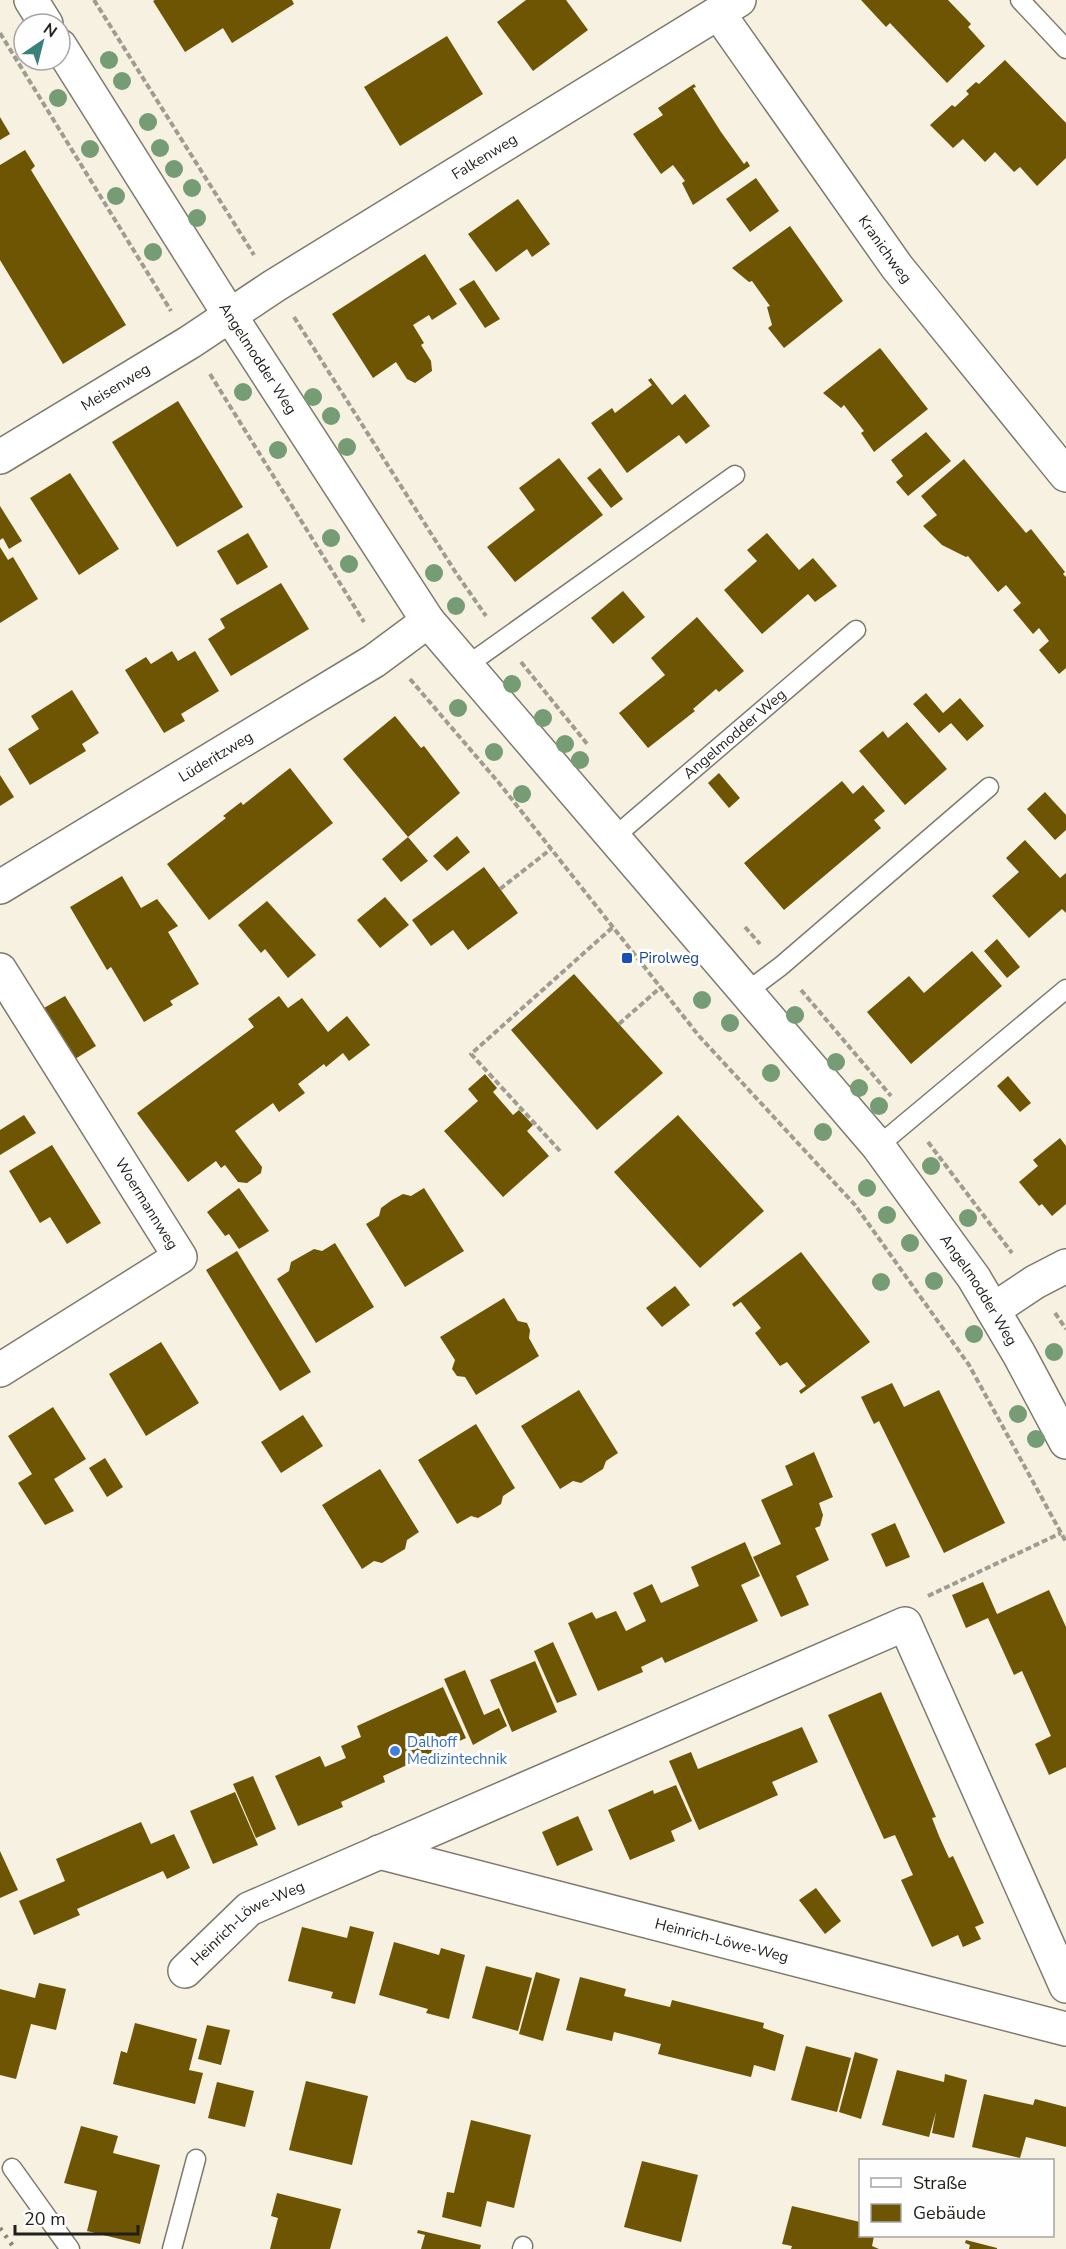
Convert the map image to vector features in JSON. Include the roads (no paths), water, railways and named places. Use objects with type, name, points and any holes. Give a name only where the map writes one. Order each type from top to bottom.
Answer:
[{"type":"street","name":"Falkenweg","points":[[229,315],[729,7]]},
{"type":"street","name":"Kranichweg","points":[[729,7],[897,267],[1066,475]]},
{"type":"street","name":"Angelmodder Weg","points":[[72,65],[229,315],[428,621],[878,1146],[948,1240],[993,1310],[1066,1442]]},
{"type":"street","name":"Meisenweg","points":[[4,447],[190,342],[229,315]]},
{"type":"street","name":"Lüderitzweg","points":[[0,887],[374,661],[428,621]]},
{"type":"street","name":"Woermannweg","points":[[0,970],[180,1257],[0,1370]]},
{"type":"street","points":[[993,1310],[1035,1282],[1066,1266]]},
{"type":"street","name":"Heinrich-Löwe-Weg","points":[[185,1971],[249,1909],[905,1623],[1066,1986]]},
{"type":"street","name":"Heinrich-Löwe-Weg","points":[[379,1852],[1066,2029]]},
{"type":"lane","points":[[1020,0],[1066,49]]},
{"type":"lane","points":[[466,666],[735,475]]},
{"type":"lane","name":"Angelmodder Weg","points":[[613,838],[856,630]]},
{"type":"lane","points":[[745,993],[781,966],[988,787]]},
{"type":"lane","points":[[878,1146],[1066,989]]},
{"type":"lane","points":[[172,2249],[196,2159]]},
{"type":"lane","points":[[12,2168],[70,2249]]},
{"type":"railway","points":[[0,2228],[15,2249]]},
{"type":"place","name":"Pirolweg","points":[[627,958]]},
{"type":"place","name":"Dalhoff Medizintechnik","points":[[395,1751]]}]
